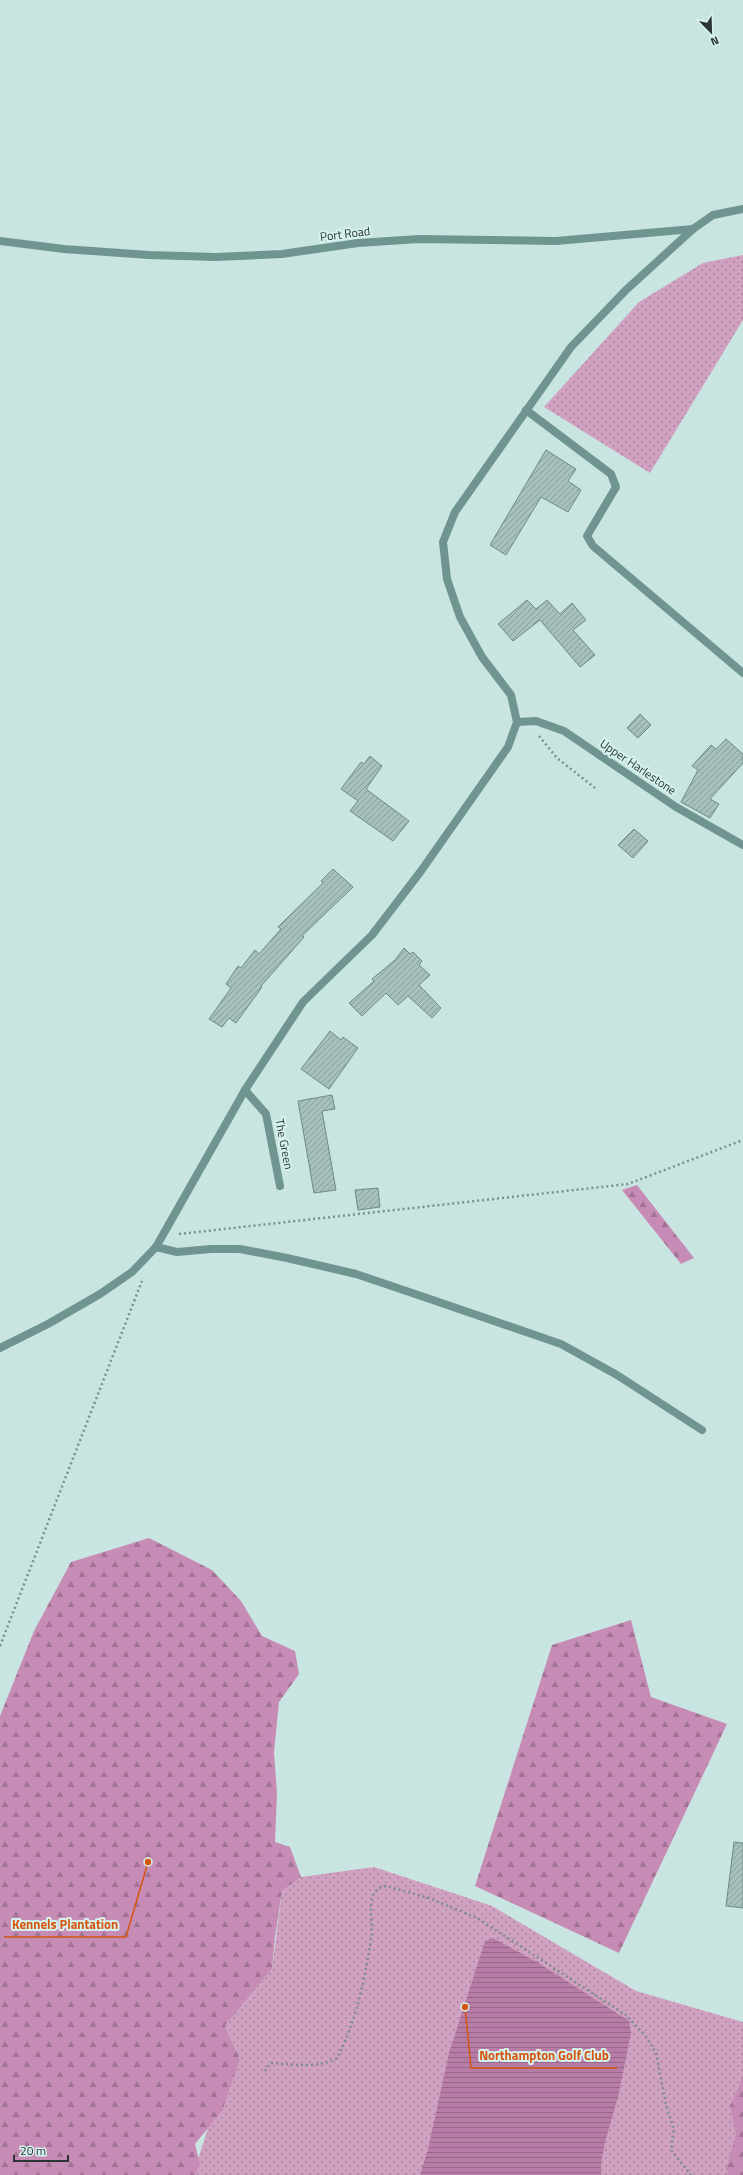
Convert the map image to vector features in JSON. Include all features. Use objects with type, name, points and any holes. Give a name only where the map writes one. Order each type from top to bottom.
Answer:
[{"type":"street","points":[[0,1348],[48,1324],[100,1294],[132,1272],[156,1247],[245,1090],[303,1002],[372,936],[421,871],[508,748],[517,722],[511,695],[482,657],[460,617],[447,579],[444,542],[455,512],[571,347],[626,290],[693,229],[713,215],[743,209]]},
{"type":"street","name":"Port Road","points":[[0,241],[72,250],[216,257],[282,254],[358,243],[419,239],[556,241],[693,229]]},
{"type":"street","points":[[526,410],[611,474],[616,487],[587,536],[593,546],[743,673]]},
{"type":"street","name":"Upper Harlestone","points":[[517,722],[536,721],[564,731],[676,807],[743,845]]},
{"type":"street","name":"The Green","points":[[245,1090],[266,1114],[280,1186]]},
{"type":"street","points":[[156,1247],[177,1252],[211,1249],[240,1249],[356,1274],[561,1344],[617,1375],[702,1430]]},
{"type":"path","points":[[531,721],[543,742],[557,758],[595,788]]},
{"type":"path","points":[[162,1235],[628,1184],[743,1140]]},
{"type":"path","points":[[0,1646],[144,1277]]},
{"type":"path","points":[[265,2071],[271,2063],[318,2065],[337,2058],[349,2029],[365,1974],[372,1938],[370,1909],[373,1894],[379,1887],[386,1886],[436,1901],[477,1918],[626,2014],[645,2035],[656,2053],[666,2105],[674,2129],[671,2150],[691,2175]]},
{"type":"shaded area","points":[[743,255],[743,320],[650,473],[544,407],[639,302],[703,263]]},
{"type":"shaded area","points":[[374,1867],[492,1906],[636,1991],[743,2022],[743,2175],[193,2175],[208,2128],[240,2059],[225,2026],[272,1969],[282,1891],[301,1877]]},
{"type":"shaded area","points":[[493,1938],[537,1962],[629,2021],[631,2033],[619,2093],[605,2142],[601,2164],[601,2175],[420,2175],[428,2149],[449,2053],[485,1941]]},
{"type":"green space","points":[[637,1185],[694,1258],[681,1264],[622,1190]]},
{"type":"green space","points":[[149,1538],[212,1570],[241,1601],[262,1636],[295,1651],[299,1674],[279,1702],[274,1752],[277,1793],[275,1842],[290,1847],[301,1877],[282,1891],[272,1969],[225,2026],[240,2059],[222,2111],[195,2144],[200,2164],[196,2175],[0,2175],[0,1716],[34,1631],[71,1562]]},
{"type":"green space","points":[[631,1620],[651,1697],[727,1724],[619,1953],[475,1886],[552,1645]]},
{"type":"green space","points":[[743,2077],[743,2175],[728,2175],[726,2168],[736,2135],[730,2106]]},
{"type":"building","points":[[546,450],[576,469],[568,481],[581,490],[568,512],[541,497],[506,555],[490,545]]},
{"type":"building","points":[[527,600],[536,609],[547,600],[560,614],[572,603],[586,620],[573,630],[595,655],[580,667],[540,620],[513,641],[498,624]]},
{"type":"building","points":[[640,714],[651,725],[638,738],[627,728]]},
{"type":"building","points":[[726,739],[743,754],[743,763],[710,799],[719,804],[710,818],[681,802],[698,770],[692,766],[711,745],[716,749]]},
{"type":"building","points":[[370,756],[382,766],[366,789],[409,821],[393,841],[350,811],[358,801],[341,789],[361,762],[364,764]]},
{"type":"building","points":[[634,829],[648,841],[633,858],[618,845]]},
{"type":"building","points":[[333,869],[353,887],[302,936],[304,937],[261,986],[262,987],[236,1023],[229,1018],[222,1027],[209,1019],[231,988],[226,984],[238,966],[241,968],[255,950],[259,954],[281,929],[278,927],[323,883],[321,881]]},
{"type":"building","points":[[404,948],[410,954],[413,952],[422,961],[419,965],[430,975],[419,985],[441,1008],[432,1018],[408,996],[398,1005],[386,993],[362,1016],[349,1003],[374,981],[372,979],[395,960]]},
{"type":"building","points":[[330,1031],[341,1040],[343,1037],[358,1048],[329,1089],[301,1069]]},
{"type":"building","points":[[332,1095],[335,1109],[322,1111],[336,1190],[314,1193],[298,1101]]},
{"type":"building","points":[[378,1188],[380,1207],[358,1210],[355,1190]]},
{"type":"building","points":[[734,1842],[743,1843],[743,1908],[726,1906]]},
{"type":"place","name":"Kennels Plantation","points":[[148,1862]]},
{"type":"place","name":"Northampton Golf Club","points":[[465,2007]]}]
